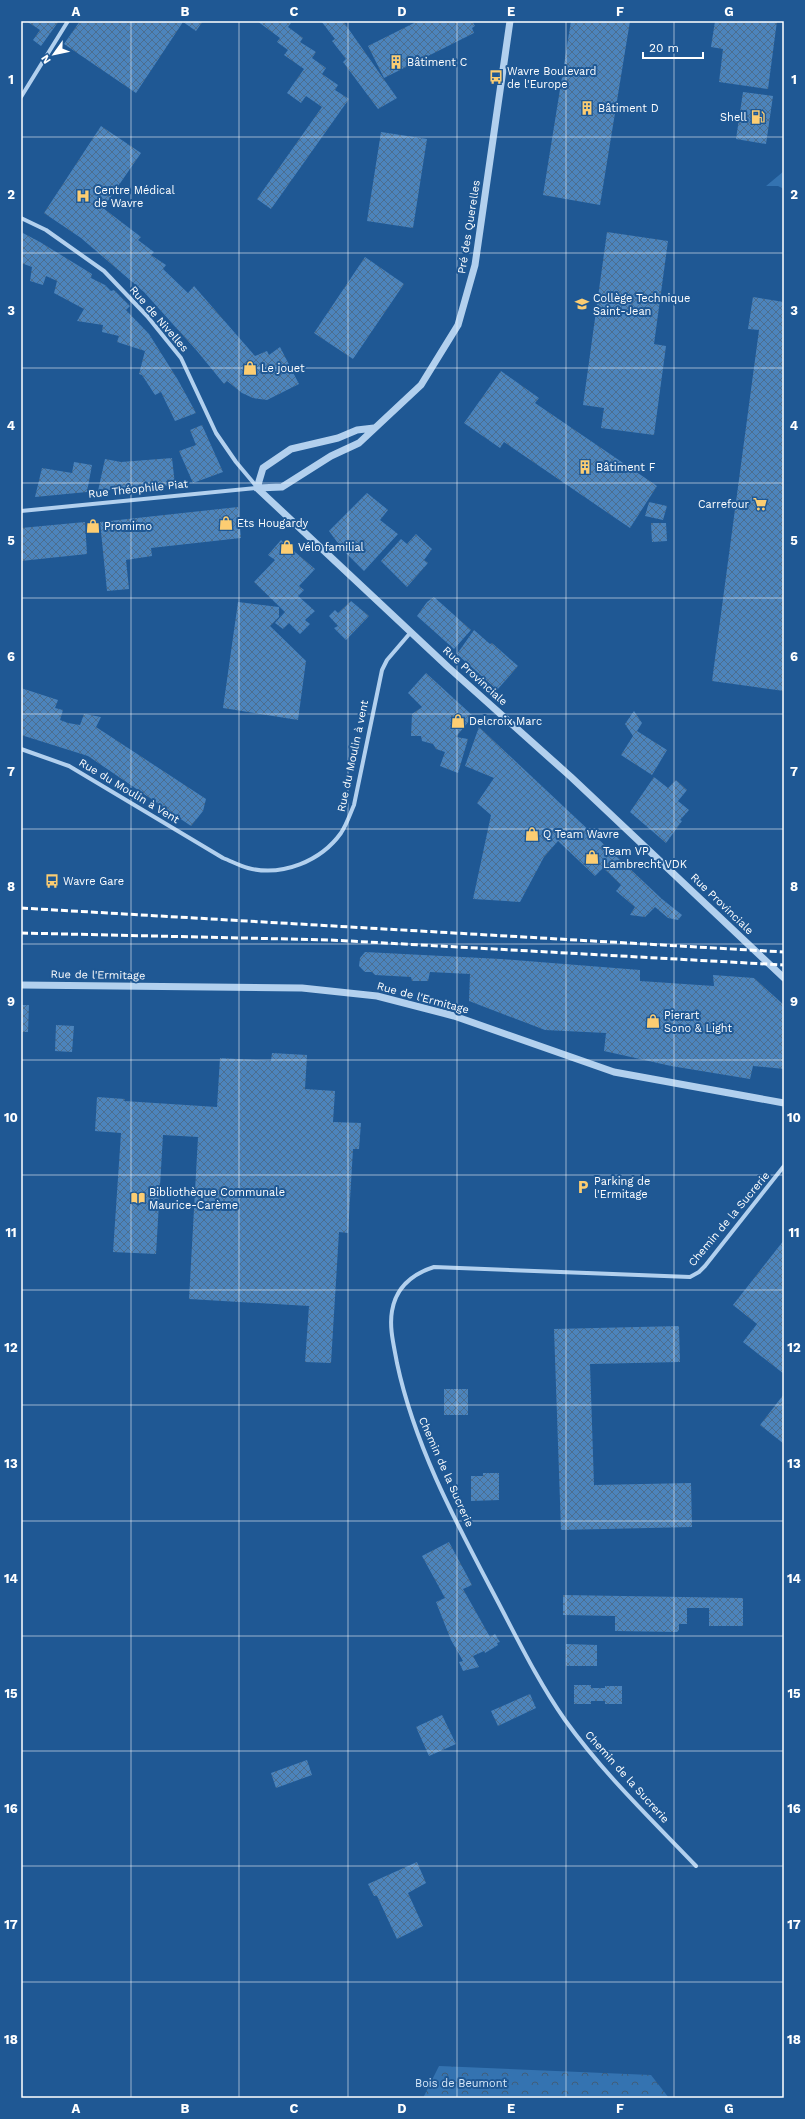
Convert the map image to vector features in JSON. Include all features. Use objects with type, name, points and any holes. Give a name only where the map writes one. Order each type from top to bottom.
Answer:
[{"type":"street","points":[[21,97],[68,21]]},
{"type":"street","name":"Pré des Querelles","points":[[257,488],[282,487],[331,456],[359,443],[421,385],[458,325],[475,265],[510,21]]},
{"type":"street","name":"Rue de Nivelles","points":[[21,218],[46,230],[98,266],[147,316],[181,358],[216,433],[257,488]]},
{"type":"street","points":[[257,488],[262,468],[291,449],[338,438],[357,430],[374,428]]},
{"type":"street","name":"Rue Théophile Piat","points":[[21,511],[257,488]]},
{"type":"street","name":"Rue Provinciale","points":[[257,488],[571,777],[784,978]]},
{"type":"street","name":"Rue du Moulin à vent","points":[[222,858],[249,868],[269,871],[285,869],[314,858],[333,842],[348,820],[354,805],[382,670],[387,660],[412,632]]},
{"type":"street","name":"Rue du Moulin à Vent","points":[[21,749],[69,766],[222,858]]},
{"type":"street","name":"Rue de l'Ermitage","points":[[21,985],[302,988],[377,996],[454,1016],[614,1072],[784,1103]]},
{"type":"street","name":"Chemin de la Sucrerie","points":[[696,1866],[588,1751],[540,1680],[476,1559],[422,1446],[411,1418],[400,1378],[391,1334],[391,1316],[397,1294],[404,1285],[415,1276],[434,1267],[684,1278],[695,1275],[705,1266],[784,1166]]},
{"type":"green space","points":[[784,171],[784,189],[778,186],[766,186]]},
{"type":"green space","name":"Bois de Beumont","points":[[439,2066],[651,2075],[669,2098],[423,2098]]},
{"type":"building","points":[[26,21],[59,21],[41,46],[33,40],[40,30]]},
{"type":"building","points":[[80,21],[203,21],[196,31],[183,22],[136,93],[64,44]]},
{"type":"building","points":[[257,21],[288,21],[291,23],[288,27],[303,38],[300,42],[316,52],[312,58],[326,68],[322,74],[338,85],[335,90],[349,99],[271,209],[257,199],[322,107],[306,96],[301,103],[287,93],[304,69],[284,55],[288,50],[277,42],[280,38]]},
{"type":"building","points":[[321,21],[343,21],[397,98],[378,109],[343,62],[346,59],[332,41],[335,39]]},
{"type":"building","name":"Bâtiment C","points":[[418,21],[472,21],[475,26],[472,28],[474,33],[384,78],[368,46]]},
{"type":"building","name":"Bâtiment D","points":[[571,21],[630,21],[600,205],[543,195]]},
{"type":"building","points":[[715,21],[777,21],[768,89],[719,82],[723,49],[711,47]]},
{"type":"building","points":[[743,92],[773,96],[766,144],[736,139]]},
{"type":"building","points":[[101,126],[141,153],[103,208],[141,237],[138,240],[154,252],[151,255],[166,265],[163,269],[188,293],[194,286],[255,356],[267,351],[269,355],[280,347],[299,384],[267,400],[253,398],[242,393],[227,381],[224,384],[197,351],[144,292],[81,238],[44,213]]},
{"type":"building","points":[[381,132],[427,139],[413,228],[367,221]]},
{"type":"building","points":[[21,232],[92,274],[91,278],[105,285],[111,291],[114,290],[130,306],[126,310],[149,334],[178,380],[196,413],[175,421],[161,392],[155,395],[142,375],[139,374],[145,351],[117,342],[119,336],[102,332],[103,325],[77,321],[84,309],[54,293],[57,281],[46,276],[43,285],[30,281],[32,267],[21,263]]},
{"type":"building","points":[[607,232],[668,241],[654,344],[666,346],[654,435],[601,428],[604,408],[583,405]]},
{"type":"building","points":[[365,257],[404,284],[353,359],[314,333]]},
{"type":"building","name":"Carrefour","points":[[753,297],[784,302],[784,691],[712,681],[759,330],[748,329]]},
{"type":"building","name":"Bâtiment F","points":[[501,371],[539,398],[535,403],[657,486],[630,528],[504,442],[500,448],[464,423]]},
{"type":"building","points":[[202,425],[223,472],[193,483],[179,451],[196,445],[190,430]]},
{"type":"building","points":[[172,458],[175,485],[98,491],[105,459],[121,462]]},
{"type":"building","points":[[74,462],[92,465],[87,492],[35,497],[42,468],[72,473]]},
{"type":"building","points":[[367,493],[388,510],[380,520],[398,534],[364,571],[343,550],[329,531]]},
{"type":"building","points":[[649,502],[667,506],[663,520],[645,516]]},
{"type":"building","points":[[238,507],[241,538],[151,548],[152,556],[126,560],[129,589],[107,591],[100,522]]},
{"type":"building","points":[[85,522],[87,554],[21,561],[21,528]]},
{"type":"building","points":[[651,523],[666,523],[667,541],[652,542]]},
{"type":"building","points":[[416,534],[432,549],[424,560],[428,563],[407,587],[381,561],[401,539],[407,544]]},
{"type":"building","points":[[281,540],[315,569],[299,586],[304,590],[298,596],[315,611],[305,620],[310,624],[300,634],[289,623],[283,629],[275,623],[285,612],[254,582],[275,560],[268,555]]},
{"type":"building","points":[[434,597],[471,630],[454,649],[417,616],[427,602]]},
{"type":"building","points":[[351,601],[369,616],[346,640],[334,628],[338,626],[329,616],[335,610],[338,613]]},
{"type":"building","points":[[238,602],[279,607],[279,617],[270,626],[306,661],[298,720],[223,708]]},
{"type":"building","points":[[474,630],[490,644],[492,643],[518,666],[497,690],[457,654]]},
{"type":"building","points":[[426,673],[473,716],[456,737],[468,739],[458,773],[440,766],[445,752],[436,749],[433,744],[422,741],[421,736],[411,736],[412,714],[422,707],[408,693]]},
{"type":"building","points":[[21,688],[58,700],[55,708],[63,710],[60,720],[68,723],[80,725],[84,714],[101,717],[96,727],[206,799],[203,811],[191,826],[88,756],[21,735]]},
{"type":"building","points":[[634,711],[642,723],[637,731],[667,750],[652,775],[621,755],[633,736],[625,724]]},
{"type":"building","points":[[479,727],[662,899],[682,915],[678,920],[668,918],[655,907],[645,917],[630,915],[635,907],[616,891],[621,885],[603,868],[595,876],[558,841],[544,857],[520,902],[473,899],[491,815],[477,803],[494,778],[465,766]]},
{"type":"building","points":[[654,777],[668,788],[676,780],[687,790],[678,801],[689,810],[680,820],[682,821],[666,843],[630,812]]},
{"type":"building","name":"Pierart Sono & Light","points":[[365,952],[501,959],[640,970],[640,981],[714,986],[713,975],[754,978],[784,1005],[784,1069],[753,1066],[750,1079],[671,1066],[604,1051],[606,1033],[545,1030],[469,1001],[470,974],[430,972],[428,981],[412,981],[411,977],[375,975],[372,972],[365,972],[359,966],[360,958]]},
{"type":"building","points":[[21,1005],[29,1005],[28,1032],[21,1032]]},
{"type":"building","points":[[56,1025],[74,1026],[72,1052],[55,1051]]},
{"type":"building","points":[[272,1053],[307,1055],[305,1089],[335,1091],[333,1122],[361,1123],[359,1149],[353,1149],[348,1233],[339,1232],[331,1363],[305,1362],[309,1306],[189,1299],[198,1137],[163,1135],[156,1254],[113,1252],[121,1133],[95,1131],[97,1097],[125,1099],[124,1101],[217,1107],[220,1058],[271,1061]]},
{"type":"building","points":[[784,1240],[784,1374],[743,1342],[757,1324],[733,1305]]},
{"type":"building","points":[[679,1326],[680,1362],[590,1364],[594,1485],[691,1483],[692,1527],[561,1530],[554,1329]]},
{"type":"building","points":[[444,1389],[468,1389],[468,1415],[444,1415]]},
{"type":"building","points":[[784,1394],[784,1444],[760,1425]]},
{"type":"building","points":[[483,1473],[499,1473],[499,1500],[471,1501],[471,1476],[483,1476]]},
{"type":"building","points":[[449,1542],[472,1585],[463,1589],[490,1637],[495,1634],[500,1642],[497,1643],[498,1645],[485,1653],[484,1651],[473,1656],[479,1667],[463,1671],[459,1662],[463,1661],[451,1640],[436,1602],[445,1598],[422,1556]]},
{"type":"building","points":[[563,1595],[743,1598],[743,1626],[709,1626],[709,1608],[687,1608],[687,1624],[679,1624],[679,1630],[677,1632],[615,1631],[615,1616],[563,1615]]},
{"type":"building","points":[[566,1644],[597,1645],[597,1666],[566,1666]]},
{"type":"building","points":[[574,1685],[591,1685],[591,1688],[622,1686],[622,1704],[605,1704],[605,1701],[591,1701],[591,1704],[574,1704]]},
{"type":"building","points":[[530,1694],[536,1708],[498,1726],[491,1711]]},
{"type":"building","points":[[442,1715],[456,1744],[429,1756],[416,1727]]},
{"type":"building","points":[[307,1760],[312,1775],[276,1788],[271,1773]]},
{"type":"building","points":[[417,1862],[426,1883],[408,1893],[423,1926],[397,1939],[377,1896],[374,1896],[368,1884]]},
{"type":"railway","points":[[21,908],[784,952]]},
{"type":"railway","points":[[21,933],[331,940],[784,965]]},
{"type":"place","name":"Bâtiment C","points":[[396,62]]},
{"type":"place","name":"Wavre Boulevard de l'Europe","points":[[496,77]]},
{"type":"place","name":"Bâtiment D","points":[[587,108]]},
{"type":"place","name":"Shell","points":[[758,117]]},
{"type":"place","name":"Centre Médical de Wavre","points":[[83,196]]},
{"type":"place","name":"Collège Technique Saint-Jean","points":[[582,304]]},
{"type":"place","name":"Le jouet","points":[[250,368]]},
{"type":"place","name":"Bâtiment F","points":[[585,467]]},
{"type":"place","name":"Carrefour","points":[[760,504]]},
{"type":"place","name":"Ets Hougardy","points":[[226,523]]},
{"type":"place","name":"Promimo","points":[[93,526]]},
{"type":"place","name":"Vélo familial","points":[[287,547]]},
{"type":"place","name":"Delcroix Marc","points":[[458,721]]},
{"type":"place","name":"Q Team Wavre","points":[[532,834]]},
{"type":"place","name":"Team VP Lambrecht VDK","points":[[592,857]]},
{"type":"place","name":"Wavre Gare","points":[[52,881]]},
{"type":"place","name":"Pierart Sono & Light","points":[[653,1021]]},
{"type":"place","name":"Parking de l'Ermitage","points":[[583,1187]]},
{"type":"place","name":"Bibliothèque Communale Maurice-Carème","points":[[138,1198]]}]
